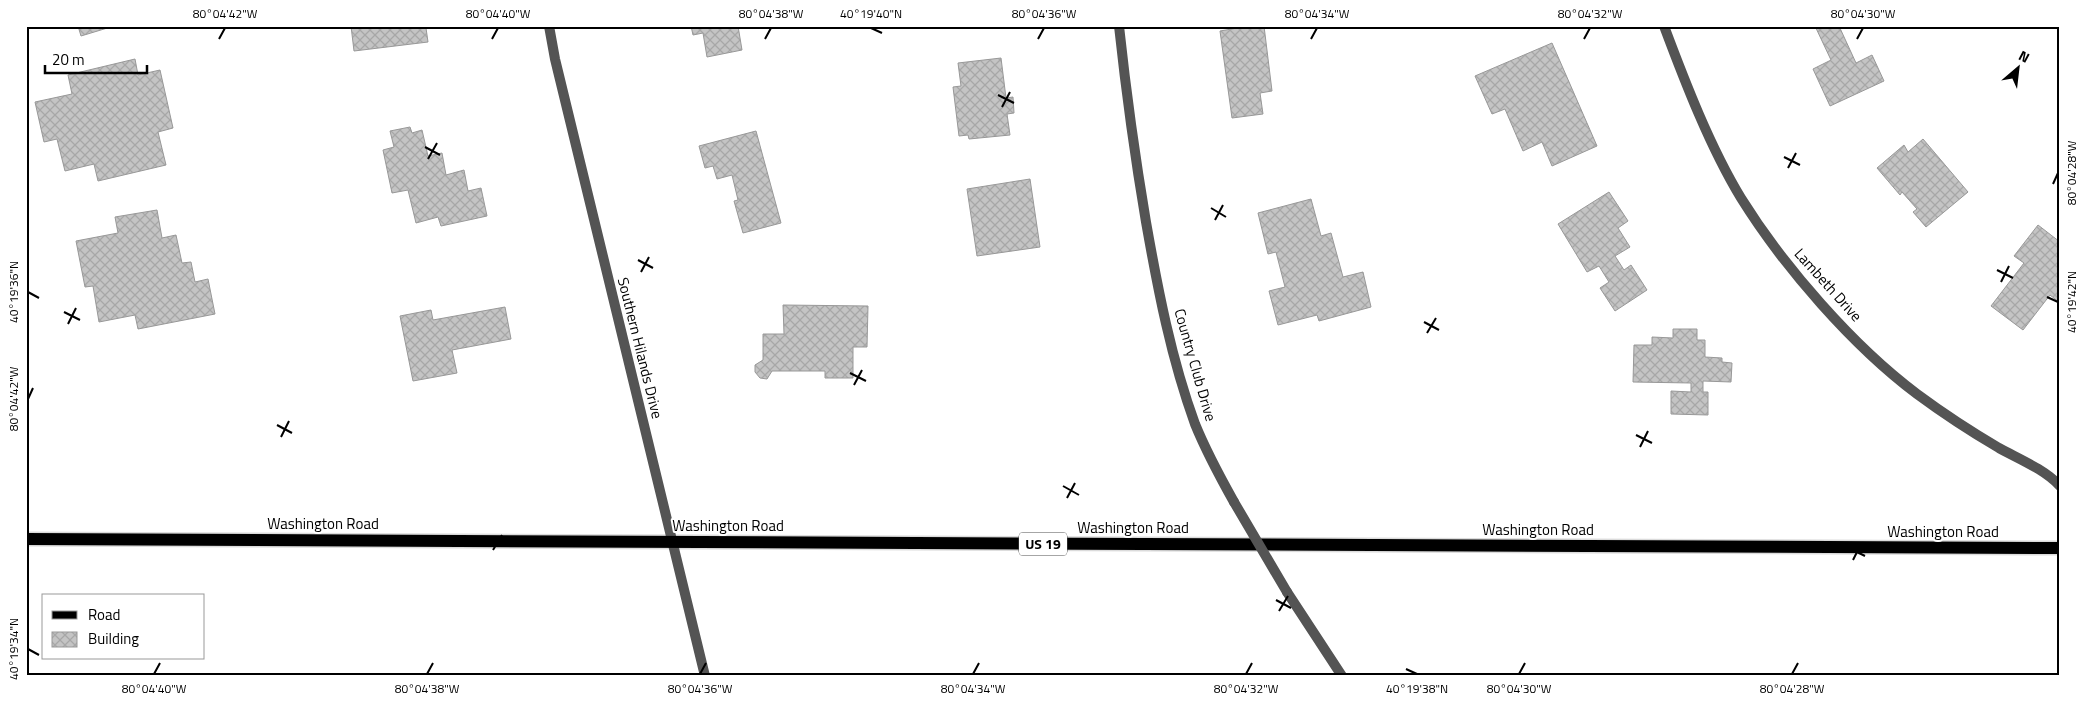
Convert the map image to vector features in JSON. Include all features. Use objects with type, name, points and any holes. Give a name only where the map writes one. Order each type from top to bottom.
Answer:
[{"type":"main road","name":"Washington Road","points":[[26,539],[2060,548]]},
{"type":"street","name":"Southern Hilands Drive","points":[[549,26],[557,69],[705,676]]},
{"type":"street","name":"Country Club Drive","points":[[1119,26],[1140,183],[1156,279],[1171,348],[1196,425],[1212,463],[1234,502],[1287,592],[1342,676]]},
{"type":"street","name":"Lambeth Drive","points":[[1664,26],[1704,124],[1741,197],[1790,267],[1829,312],[1874,358],[1914,392],[1954,422],[2054,479],[2060,486]]},
{"type":"building","points":[[78,26],[114,26],[81,36]]},
{"type":"building","points":[[351,26],[436,27],[426,28],[428,42],[354,51]]},
{"type":"building","points":[[691,26],[738,26],[742,50],[707,57],[703,33],[693,35]]},
{"type":"building","points":[[1249,26],[1264,26],[1272,91],[1260,93],[1263,114],[1232,118],[1220,31]]},
{"type":"building","points":[[1815,26],[1839,26],[1856,63],[1872,55],[1884,81],[1830,106],[1813,69],[1831,60]]},
{"type":"building","points":[[1552,43],[1597,146],[1552,166],[1542,142],[1523,151],[1505,109],[1492,114],[1475,76]]},
{"type":"building","points":[[1001,58],[1006,98],[1013,97],[1014,113],[1007,114],[1010,135],[969,139],[968,135],[959,136],[953,87],[961,86],[958,63]]},
{"type":"building","points":[[135,59],[138,75],[160,70],[173,128],[158,132],[166,165],[98,181],[94,164],[65,171],[57,139],[44,142],[35,102],[72,94],[68,75]]},
{"type":"building","points":[[410,127],[412,133],[422,130],[428,156],[442,153],[446,175],[464,170],[468,191],[481,188],[487,216],[441,226],[438,217],[416,223],[408,190],[392,193],[383,150],[394,147],[390,131]]},
{"type":"building","points":[[756,131],[781,223],[743,233],[734,201],[738,200],[732,175],[717,179],[713,166],[705,168],[699,146]]},
{"type":"building","points":[[1923,139],[1968,192],[1926,227],[1913,212],[1917,209],[1902,192],[1900,195],[1877,168],[1904,145],[1908,152]]},
{"type":"building","points":[[1030,179],[1040,247],[977,256],[967,189]]},
{"type":"building","points":[[1609,192],[1628,221],[1618,228],[1630,247],[1615,256],[1624,270],[1631,265],[1647,290],[1615,311],[1600,288],[1609,282],[1599,266],[1587,272],[1558,224]]},
{"type":"building","points":[[1311,199],[1321,236],[1331,233],[1343,277],[1363,272],[1371,307],[1319,321],[1317,315],[1278,325],[1269,291],[1285,287],[1276,252],[1268,254],[1258,213]]},
{"type":"building","points":[[157,210],[162,238],[176,235],[182,263],[191,262],[195,282],[208,279],[215,314],[138,329],[135,315],[99,322],[93,286],[85,287],[76,241],[118,233],[115,217]]},
{"type":"building","points":[[2038,225],[2060,242],[2060,303],[2050,295],[2023,330],[1991,306],[2024,263],[2014,256]]},
{"type":"building","points":[[783,305],[868,306],[867,347],[853,347],[853,378],[825,378],[825,371],[772,371],[767,379],[760,378],[755,372],[755,365],[763,360],[763,334],[784,334]]},
{"type":"building","points":[[505,307],[511,339],[452,350],[457,373],[413,381],[400,316],[431,310],[433,320]]},
{"type":"building","points":[[1673,329],[1697,329],[1697,340],[1705,340],[1705,357],[1722,358],[1722,362],[1732,363],[1731,382],[1703,381],[1703,392],[1708,392],[1708,415],[1671,414],[1671,391],[1691,392],[1691,383],[1633,382],[1634,345],[1652,345],[1652,337],[1673,338]]}]
